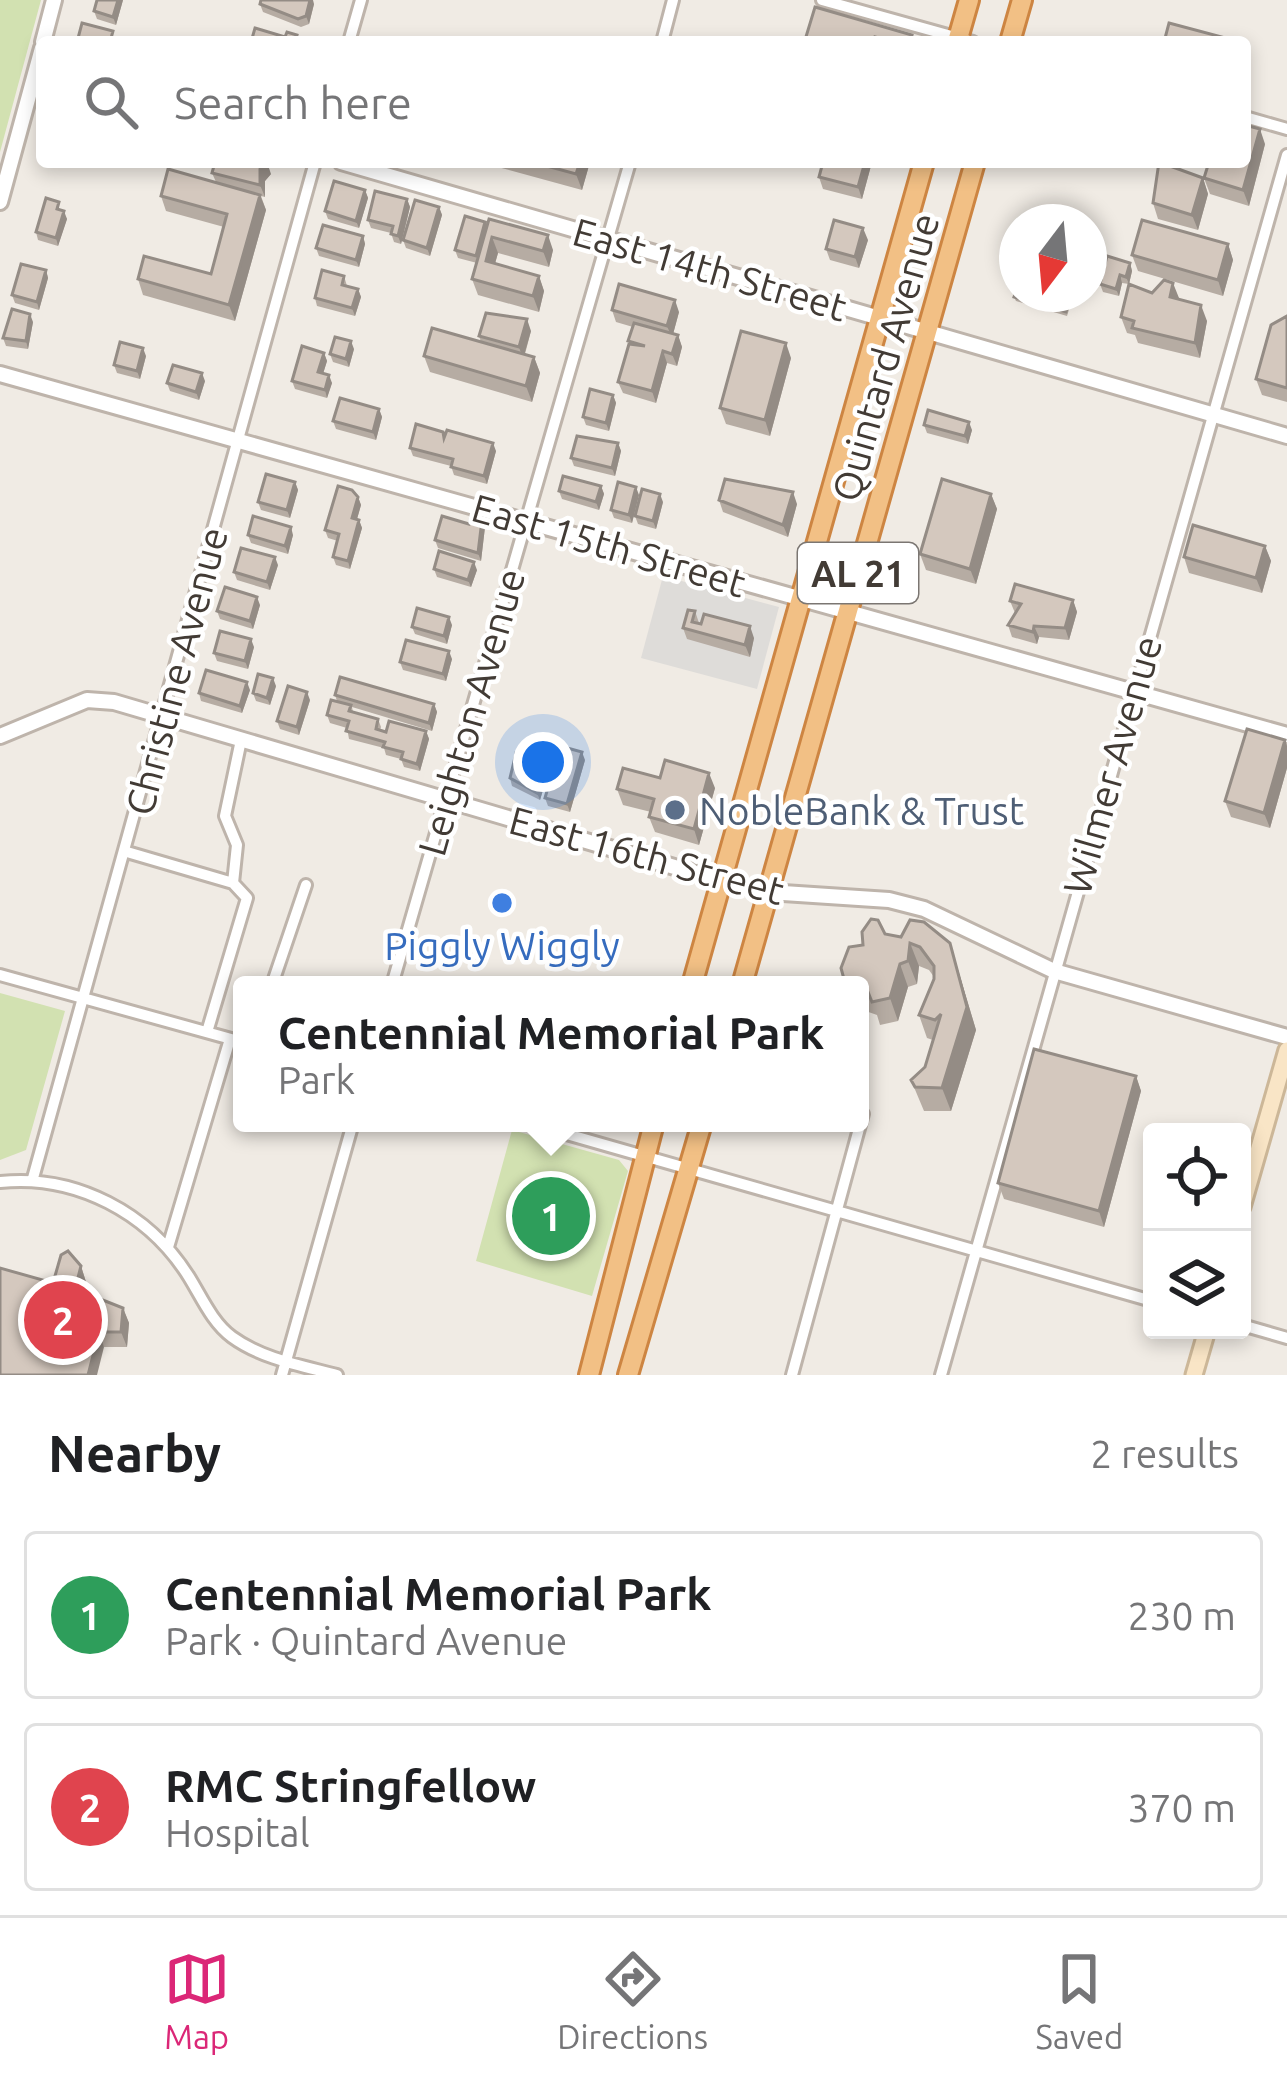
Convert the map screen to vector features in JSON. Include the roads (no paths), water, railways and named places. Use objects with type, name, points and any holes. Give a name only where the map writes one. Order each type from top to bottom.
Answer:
[{"type":"highway","points":[[964,36],[969,0]]},
{"type":"highway","points":[[1012,36],[1022,0]]},
{"type":"highway","name":"Quintard Avenue","points":[[695,976],[922,168]]},
{"type":"highway","name":"Quintard Avenue","points":[[745,976],[973,168]]},
{"type":"highway","points":[[589,1375],[652,1132]]},
{"type":"highway","points":[[628,1375],[699,1132]]},
{"type":"main road","points":[[1251,1176],[1287,1050]]},
{"type":"main road","points":[[1194,1375],[1204,1339]]},
{"type":"street","points":[[45,36],[55,0]]},
{"type":"street","points":[[351,36],[361,0]]},
{"type":"street","points":[[664,36],[674,0]]},
{"type":"street","points":[[823,0],[946,36]]},
{"type":"street","points":[[0,202],[4,170],[36,83]]},
{"type":"street","points":[[1251,119],[1287,129]]},
{"type":"street","name":"Wilmer Avenue","points":[[940,1375],[1287,155]]},
{"type":"street","name":"Christine Avenue","points":[[33,1178],[87,999],[313,168]]},
{"type":"street","name":"East 14th Street","points":[[362,168],[1287,436]]},
{"type":"street","name":"Leighton Avenue","points":[[395,976],[530,523],[628,168]]},
{"type":"street","name":"East 15th Street","points":[[0,374],[1287,735]]},
{"type":"street","name":"East 16th Street","points":[[0,736],[72,705],[114,702],[722,881],[768,892],[889,901],[924,909],[1054,971],[1287,1037]]},
{"type":"street","points":[[233,883],[237,845],[225,816],[241,740]]},
{"type":"street","points":[[127,852],[233,883],[248,898],[207,1032]]},
{"type":"street","points":[[275,976],[306,885]]},
{"type":"street","points":[[0,975],[233,1040]]},
{"type":"street","points":[[168,1247],[233,1050]]},
{"type":"street","points":[[282,1375],[350,1132]]},
{"type":"street","points":[[560,1132],[1143,1299]]},
{"type":"street","points":[[792,1375],[858,1132]]},
{"type":"street","points":[[0,1182],[33,1178],[83,1191],[132,1215],[168,1247],[228,1334],[286,1361],[337,1375]]},
{"type":"street","points":[[1251,1328],[1287,1338]]},
{"type":"place","name":"NobleBank & Trust","points":[[675,810]]},
{"type":"place","name":"Piggly Wiggly","points":[[502,903]]},
{"type":"place","name":"Centennial Memorial Park","points":[[551,1216]]},
{"type":"place","name":"RMC Stringfellow","points":[[63,1320]]}]
